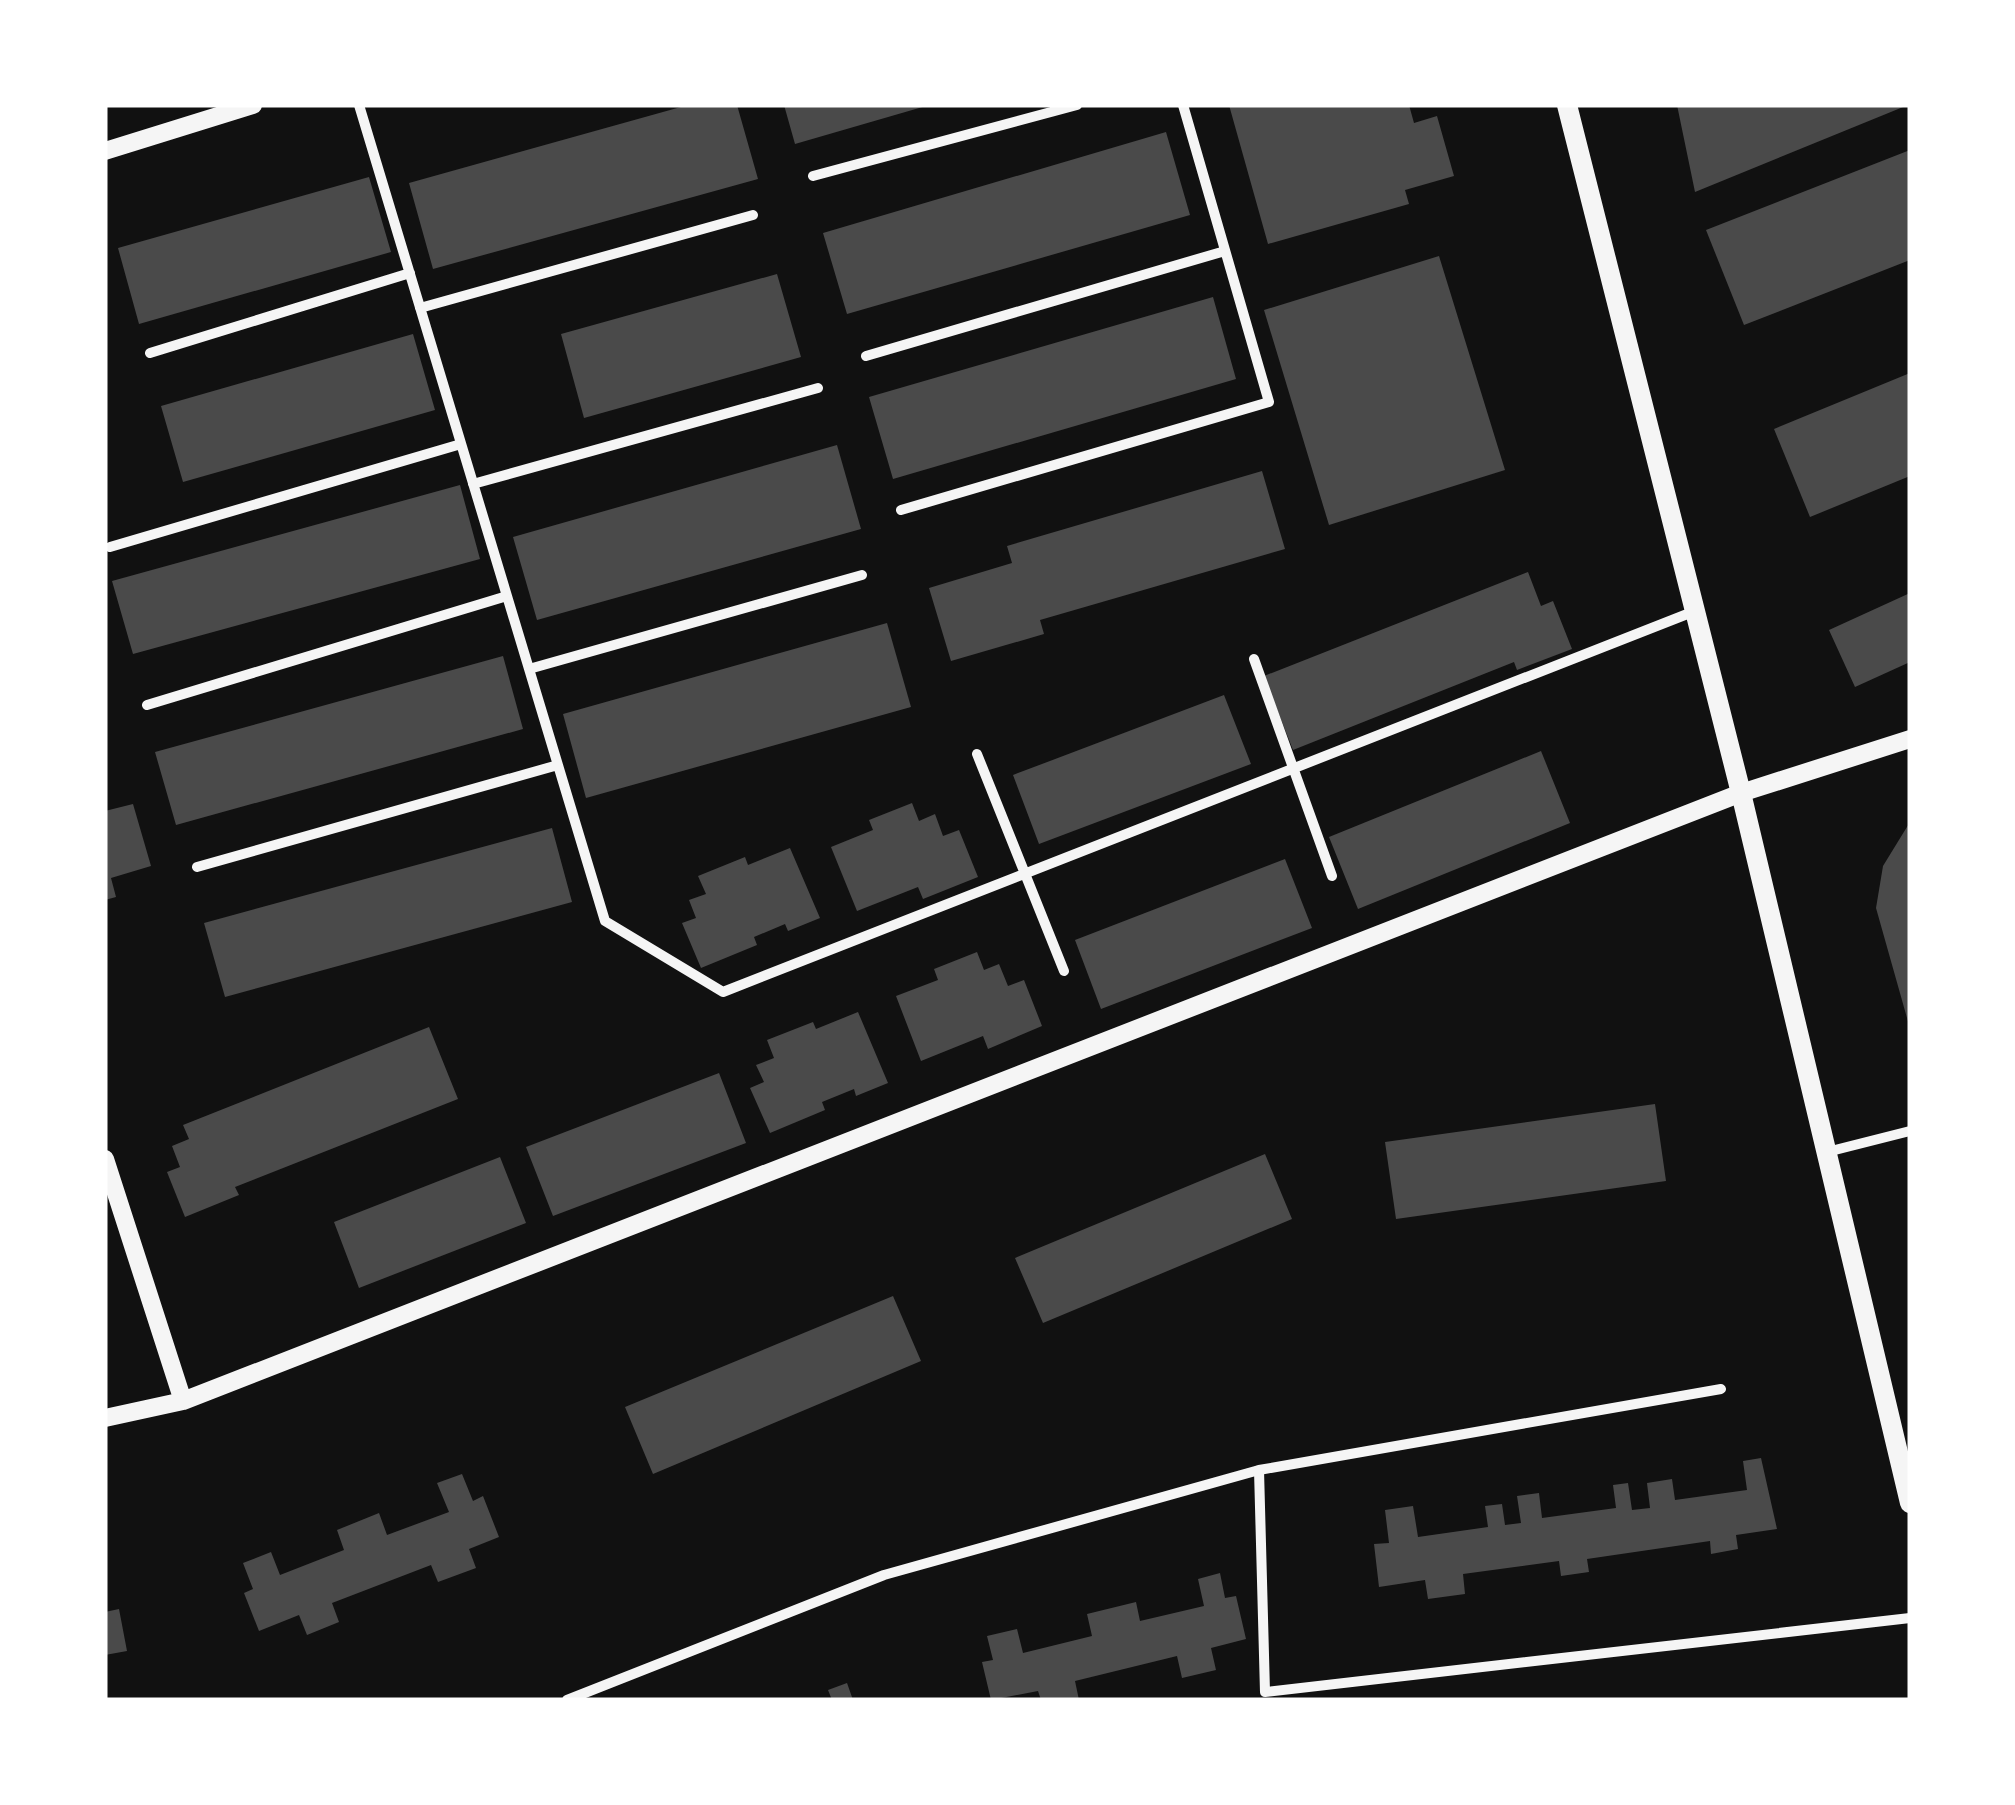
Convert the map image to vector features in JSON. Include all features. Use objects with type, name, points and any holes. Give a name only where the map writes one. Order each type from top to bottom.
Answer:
[{"type":"main road","points":[[1567,105],[1741,793],[1910,1502]]},
{"type":"street","points":[[105,151],[253,105]]},
{"type":"street","points":[[359,105],[605,921],[723,992],[1695,612]]},
{"type":"street","points":[[813,176],[1078,105]]},
{"type":"street","points":[[900,510],[1269,402],[1183,105]]},
{"type":"street","points":[[420,308],[754,215]]},
{"type":"street","points":[[866,356],[1225,251]]},
{"type":"street","points":[[150,353],[410,274]]},
{"type":"street","points":[[473,484],[818,388]]},
{"type":"street","points":[[110,547],[461,444]]},
{"type":"street","points":[[529,669],[862,574]]},
{"type":"street","points":[[147,705],[507,596]]},
{"type":"street","points":[[1254,659],[1332,876]]},
{"type":"street","points":[[105,1418],[183,1401],[1741,793],[1910,739]]},
{"type":"street","points":[[977,754],[1064,971]]},
{"type":"street","points":[[198,867],[558,765]]},
{"type":"street","points":[[1826,1152],[1910,1130]]},
{"type":"street","points":[[105,1159],[183,1401]]},
{"type":"street","points":[[567,1700],[884,1575],[1259,1470],[1721,1389]]},
{"type":"street","points":[[1259,1470],[1265,1696],[1910,1618]]},
{"type":"building","points":[[688,105],[737,105],[758,179],[433,269],[409,183]]},
{"type":"building","points":[[784,105],[926,105],[926,106],[795,144]]},
{"type":"building","points":[[1229,105],[1409,105],[1414,123],[1437,116],[1454,176],[1405,190],[1409,204],[1268,244]]},
{"type":"building","points":[[1677,105],[1908,105],[1695,192]]},
{"type":"building","points":[[1166,132],[1190,215],[847,314],[823,233]]},
{"type":"building","points":[[1910,150],[1910,260],[1744,325],[1706,230]]},
{"type":"building","points":[[369,177],[391,252],[139,324],[118,248]]},
{"type":"building","points":[[1439,256],[1505,470],[1329,525],[1264,310]]},
{"type":"building","points":[[777,274],[801,357],[584,418],[561,334]]},
{"type":"building","points":[[1213,297],[1236,379],[893,479],[869,397]]},
{"type":"building","points":[[413,334],[435,410],[183,482],[161,406]]},
{"type":"building","points":[[1910,373],[1910,476],[1810,517],[1774,429]]},
{"type":"building","points":[[837,445],[861,529],[537,620],[513,537]]},
{"type":"building","points":[[1262,471],[1285,549],[1040,620],[1044,634],[951,661],[929,588],[1012,563],[1007,546]]},
{"type":"building","points":[[460,485],[480,559],[133,654],[112,581]]},
{"type":"building","points":[[1528,572],[1541,606],[1553,601],[1572,649],[1517,670],[1514,662],[1293,750],[1264,676]]},
{"type":"building","points":[[1910,593],[1910,662],[1855,687],[1829,630]]},
{"type":"building","points":[[887,623],[911,707],[586,798],[563,714]]},
{"type":"building","points":[[503,656],[523,729],[176,825],[155,752]]},
{"type":"building","points":[[1224,695],[1251,764],[1039,844],[1013,775]]},
{"type":"building","points":[[1541,751],[1570,823],[1358,909],[1329,837]]},
{"type":"building","points":[[912,803],[919,821],[935,814],[943,836],[959,830],[978,877],[923,899],[918,887],[857,911],[831,847],[873,830],[869,820]]},
{"type":"building","points":[[133,804],[151,866],[111,878],[116,897],[105,900],[105,811]]},
{"type":"building","points":[[1910,822],[1909,1025],[1876,908],[1883,866]]},
{"type":"building","points":[[552,828],[572,902],[225,997],[204,923]]},
{"type":"building","points":[[790,848],[820,918],[788,931],[785,924],[754,937],[757,945],[701,968],[682,923],[696,918],[689,900],[706,894],[698,876],[745,857],[748,865]]},
{"type":"building","points":[[1285,859],[1312,928],[1101,1009],[1075,940]]},
{"type":"building","points":[[977,952],[984,970],[999,964],[1008,986],[1024,980],[1042,1026],[988,1049],[983,1036],[921,1061],[896,996],[938,980],[934,969]]},
{"type":"building","points":[[858,1012],[888,1083],[856,1096],[854,1089],[822,1102],[825,1110],[770,1133],[750,1088],[764,1082],[756,1065],[774,1058],[767,1040],[813,1022],[816,1029]]},
{"type":"building","points":[[429,1027],[458,1099],[235,1187],[239,1195],[185,1217],[167,1172],[180,1167],[172,1146],[189,1139],[183,1125]]},
{"type":"building","points":[[719,1073],[746,1143],[553,1216],[526,1147]]},
{"type":"building","points":[[1655,1104],[1666,1181],[1396,1219],[1385,1142]]},
{"type":"building","points":[[1265,1154],[1292,1219],[1043,1323],[1015,1258]]},
{"type":"building","points":[[500,1157],[526,1223],[359,1288],[334,1222]]},
{"type":"building","points":[[893,1296],[921,1361],[653,1474],[625,1407]]},
{"type":"building","points":[[1761,1458],[1777,1529],[1736,1535],[1738,1549],[1711,1554],[1710,1541],[1587,1559],[1589,1572],[1561,1576],[1559,1561],[1463,1574],[1465,1594],[1428,1599],[1425,1580],[1379,1587],[1374,1544],[1389,1543],[1385,1510],[1413,1506],[1418,1537],[1488,1527],[1485,1506],[1502,1504],[1505,1525],[1521,1523],[1517,1496],[1539,1493],[1542,1518],[1616,1508],[1613,1485],[1628,1483],[1632,1510],[1650,1508],[1647,1483],[1672,1479],[1675,1500],[1747,1490],[1743,1461]]},
{"type":"building","points":[[462,1474],[473,1501],[483,1496],[499,1537],[469,1549],[476,1568],[438,1582],[431,1565],[332,1603],[339,1622],[307,1635],[299,1615],[259,1631],[244,1593],[253,1589],[243,1563],[271,1552],[280,1575],[344,1550],[337,1530],[379,1513],[387,1535],[449,1512],[437,1483]]},
{"type":"building","points":[[1220,1573],[1225,1598],[1236,1596],[1246,1639],[1211,1648],[1216,1670],[1182,1678],[1177,1656],[1075,1681],[1079,1700],[1041,1700],[1038,1691],[991,1700],[982,1662],[993,1660],[987,1636],[1017,1629],[1023,1653],[1092,1636],[1087,1614],[1136,1602],[1140,1621],[1204,1606],[1198,1579]]},
{"type":"building","points":[[119,1609],[127,1651],[105,1655],[105,1612]]},
{"type":"building","points":[[847,1683],[853,1700],[832,1700],[828,1690]]}]
